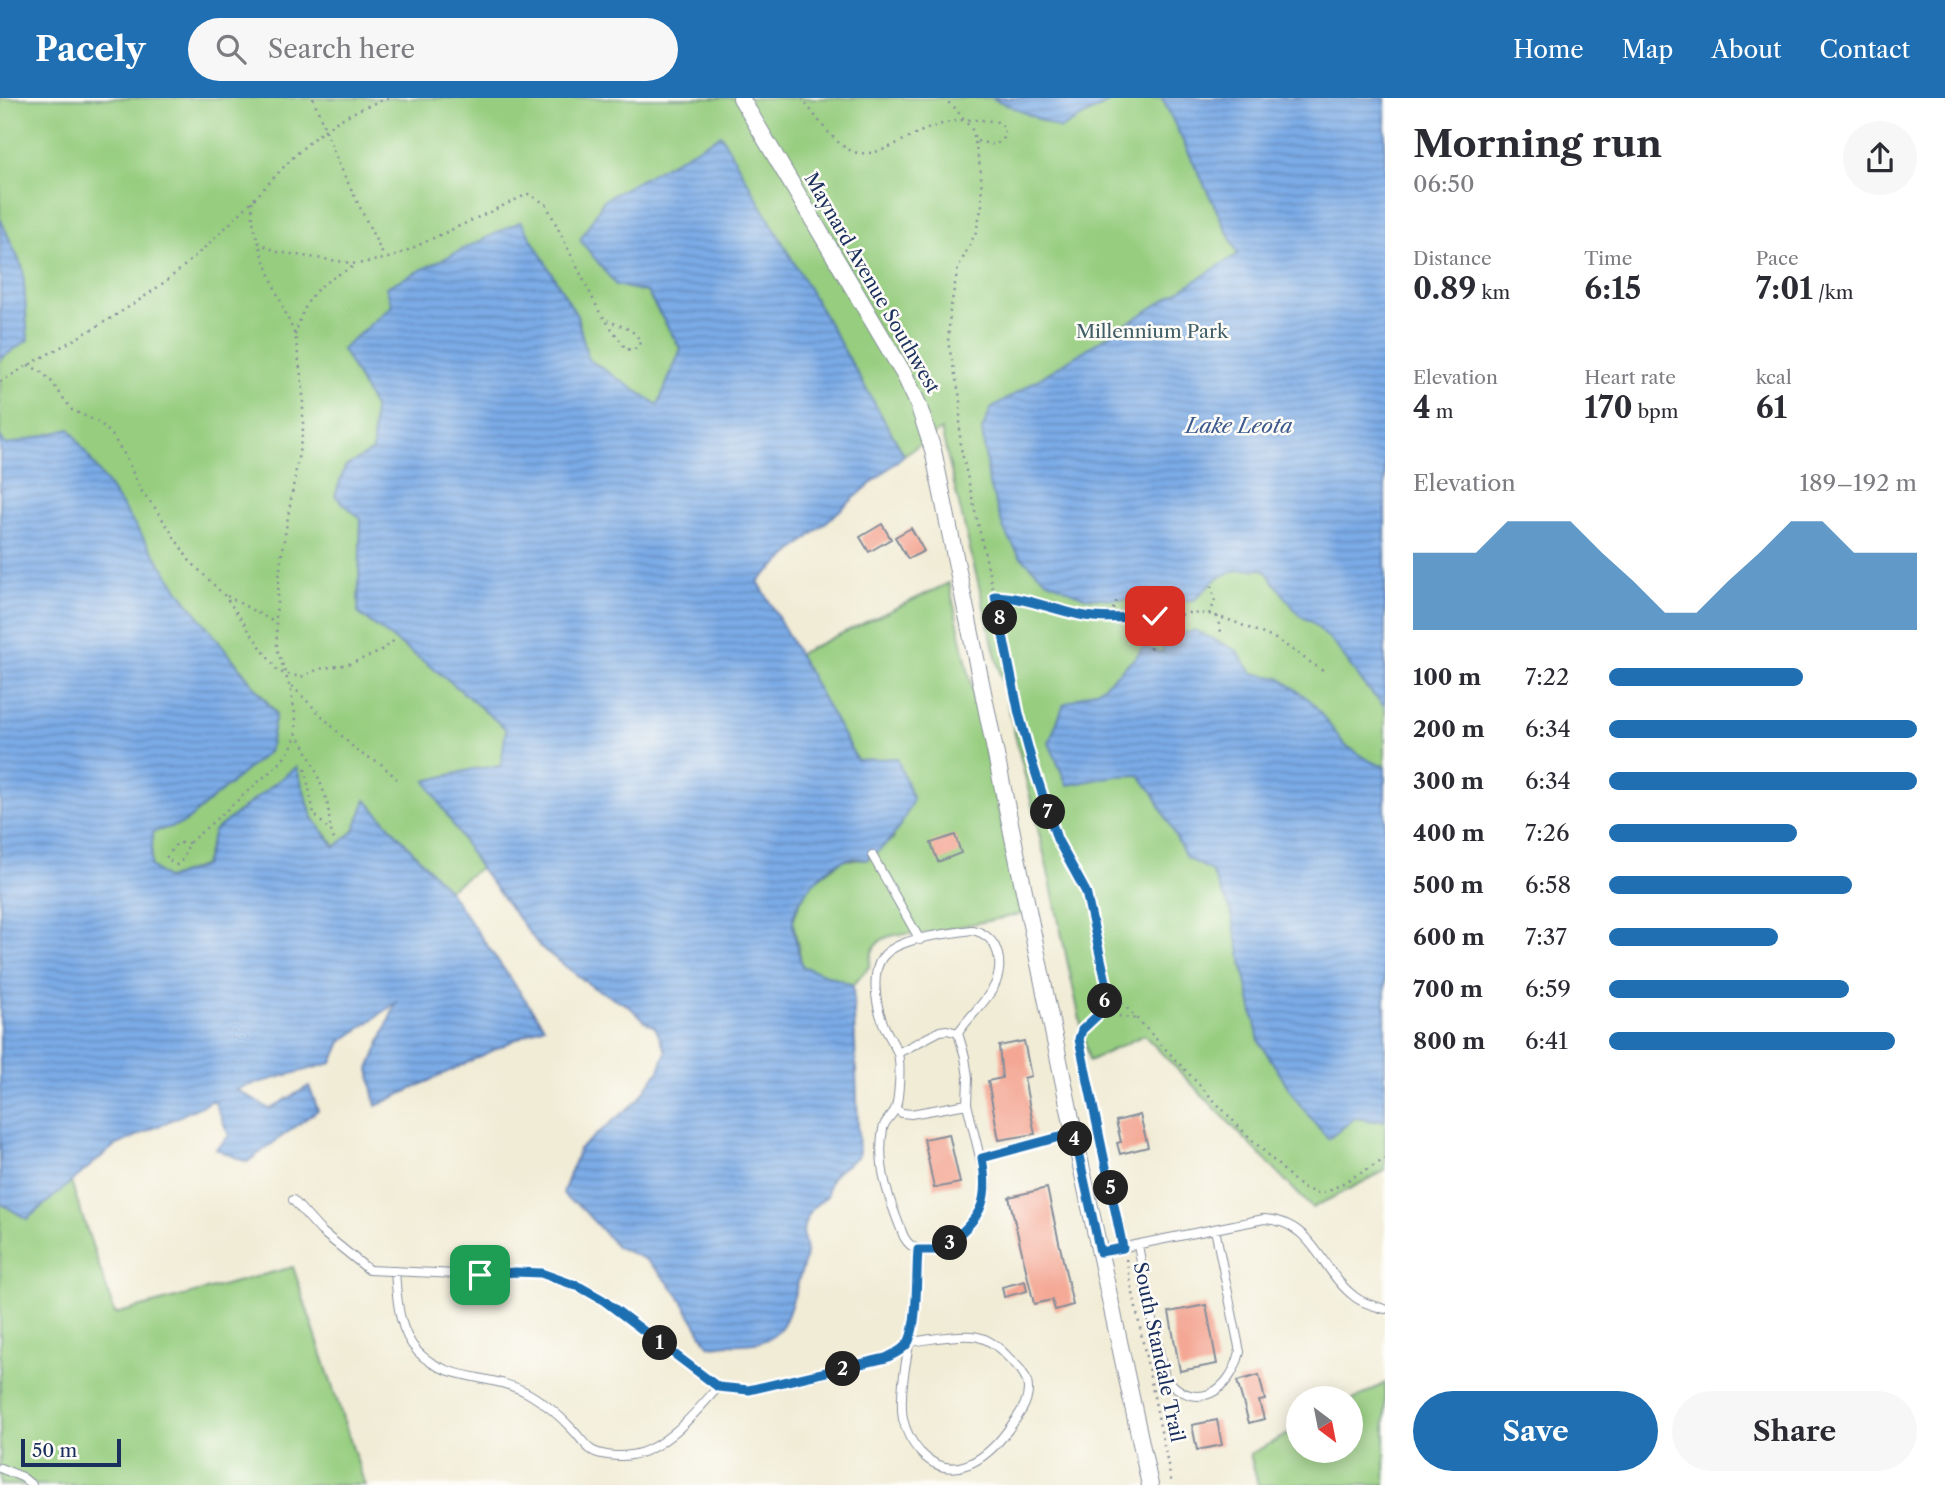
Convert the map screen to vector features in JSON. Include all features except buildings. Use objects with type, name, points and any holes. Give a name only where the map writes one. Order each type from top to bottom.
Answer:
[{"type":"street","name":"Maynard Avenue Southwest","points":[[741,98],[905,376],[918,404],[933,450],[1074,1133],[1150,1485]]},
{"type":"lane","points":[[872,855],[920,940]]},
{"type":"lane","points":[[972,930],[987,935],[998,948],[998,978],[993,989],[958,1033],[968,1078],[967,1104],[986,1182],[984,1200],[974,1221],[942,1250],[918,1250],[908,1244],[904,1237],[882,1174],[883,1126],[896,1110],[899,1065],[898,1053],[881,1019],[877,998],[877,971],[880,960],[887,953],[903,943],[972,930]]},
{"type":"lane","points":[[898,1053],[940,1031],[958,1033]]},
{"type":"lane","points":[[896,1110],[911,1114],[967,1104]]},
{"type":"lane","points":[[982,1158],[1074,1133]]},
{"type":"lane","points":[[293,1200],[321,1231],[369,1270],[480,1275],[515,1272],[541,1273],[556,1277],[603,1300],[718,1387],[749,1390],[822,1374],[886,1358],[908,1342],[972,1336],[990,1342],[1021,1370],[1028,1384],[1026,1403],[994,1449],[974,1465],[954,1471],[939,1469],[926,1461],[911,1442],[903,1421],[902,1399],[908,1342],[914,1316],[918,1250]]},
{"type":"lane","points":[[1100,1252],[1264,1219],[1277,1220],[1301,1231],[1336,1278],[1356,1298],[1385,1309]]},
{"type":"lane","points":[[1138,1245],[1165,1377],[1172,1386],[1187,1395],[1206,1395],[1215,1392],[1224,1384],[1240,1352],[1215,1229]]},
{"type":"lane","points":[[395,1271],[402,1323],[417,1351],[440,1369],[514,1385],[565,1421],[591,1451],[617,1456],[648,1450],[695,1414],[718,1387]]},
{"type":"lane","points":[[0,1468],[22,1477],[32,1485]]},
{"type":"path","points":[[313,98],[338,162],[385,258]]},
{"type":"path","points":[[0,382],[99,327],[160,285],[185,265],[252,201],[297,152],[326,128],[364,107],[388,98]]},
{"type":"path","points":[[802,98],[842,145],[860,154],[884,149],[921,131],[964,118],[998,122],[1004,129],[1004,138],[995,145],[976,140]]},
{"type":"path","points":[[943,98],[964,118],[976,140],[981,172],[982,205],[975,232],[958,268],[950,311],[948,342],[960,398],[960,444],[1032,762],[1057,839],[1086,892],[1107,986],[1240,1128],[1306,1190],[1318,1193],[1329,1191],[1385,1159]]},
{"type":"path","points":[[295,335],[302,311],[320,285],[357,264],[393,257],[528,194],[546,204],[594,301],[626,349],[633,350],[639,346],[640,341],[630,328],[608,320]]},
{"type":"path","points":[[190,843],[177,843],[166,858],[177,865],[183,859],[190,843],[281,762],[290,750],[296,733],[289,684],[277,648],[276,623],[281,558],[303,429],[303,389],[295,335],[258,242],[252,201]]},
{"type":"path","points":[[258,242],[276,252],[357,264]]},
{"type":"path","points":[[28,365],[42,372],[72,410],[100,424],[112,435],[126,457],[140,489],[189,560],[224,595],[278,672],[301,677],[319,669],[349,664],[377,653],[396,640]]},
{"type":"path","points":[[1209,614],[1215,602],[1211,584]]},
{"type":"path","points":[[224,595],[276,623]]},
{"type":"path","points":[[995,596],[1013,596],[1082,615],[1101,617],[1209,614],[1278,640],[1323,671]]},
{"type":"path","points":[[1101,617],[1113,609],[1117,599]]},
{"type":"path","points":[[1150,649],[1153,616],[1151,601]]},
{"type":"path","points":[[1152,631],[1164,616]]},
{"type":"path","points":[[1217,616],[1221,632]]},
{"type":"path","points":[[1141,617],[1152,631]]},
{"type":"path","points":[[289,684],[359,753],[379,762],[397,779]]},
{"type":"path","points":[[296,733],[326,799],[329,830]]},
{"type":"path","points":[[304,769],[314,814],[335,841]]},
{"type":"path","name":"South Standale Trail","points":[[1107,986],[1104,1006],[1082,1030],[1079,1039],[1172,1485]]},
{"type":"path","points":[[1095,1018],[1113,1016],[1136,1019]]},
{"type":"green space","name":"Millennium Park","points":[[0,98],[1385,98],[1385,1171],[1312,1208],[1144,1035],[1089,1061],[1045,858],[941,430],[904,455],[721,136],[616,285],[647,292],[681,350],[658,405],[588,359],[577,316],[392,306],[342,349],[374,407],[373,451],[345,467],[361,519],[358,613],[446,678],[506,729],[502,767],[474,769],[426,781],[480,868],[448,890],[366,800],[354,831],[336,847],[313,818],[295,768],[214,831],[204,865],[167,879],[151,866],[152,832],[184,823],[276,713],[182,595],[5,445],[0,436]]},
{"type":"green space","points":[[949,583],[1022,914],[923,934],[887,937],[875,947],[870,966],[853,985],[802,966],[793,921],[800,902],[813,882],[843,860],[866,860],[894,838],[857,760],[798,654]]},
{"type":"green space","points":[[71,1182],[115,1314],[293,1267],[365,1485],[0,1485],[0,1203],[27,1219]]},
{"type":"green space","points":[[1385,1383],[1385,1485],[1258,1485],[1250,1454],[1286,1435],[1286,1463],[1363,1463],[1363,1395]]},
{"type":"water","points":[[992,98],[1117,98],[1060,129]]},
{"type":"water","name":"Lake Leota","points":[[1162,98],[1385,98],[1385,707],[1365,686],[1336,646],[1313,623],[1299,615],[1264,569],[1237,570],[1217,578],[1194,600],[1151,601],[1084,597],[1046,580],[1020,556],[1004,530],[989,484],[982,430],[991,409],[1238,254]]},
{"type":"water","points":[[721,135],[904,455],[758,581],[857,760],[897,758],[913,799],[900,826],[882,848],[866,860],[847,859],[836,864],[811,885],[795,913],[794,933],[802,966],[853,985],[859,1155],[833,1176],[828,1195],[813,1208],[807,1218],[803,1233],[806,1254],[804,1262],[788,1314],[777,1332],[759,1342],[714,1346],[708,1345],[678,1294],[658,1271],[645,1259],[617,1247],[578,1204],[568,1200],[563,1193],[579,1149],[638,1100],[659,1070],[666,1051],[655,1027],[644,1021],[629,1006],[594,988],[540,947],[480,868],[426,781],[474,769],[501,766],[506,729],[446,678],[358,613],[361,519],[335,496],[345,467],[373,451],[374,407],[342,349],[392,306],[386,287],[521,221],[577,316],[588,359],[658,405],[681,349],[647,292],[616,285],[580,240],[604,200]]},
{"type":"water","points":[[0,218],[23,269],[28,340],[0,359]]},
{"type":"water","points":[[70,429],[182,595],[276,714],[269,751],[184,823],[153,832],[151,866],[167,879],[204,866],[214,831],[296,767],[313,818],[335,847],[354,831],[366,800],[448,890],[544,1026],[376,1106],[369,1069],[396,1003],[341,1042],[332,1063],[236,1089],[270,1109],[309,1086],[318,1110],[247,1162],[216,1149],[229,1136],[214,1100],[113,1147],[27,1219],[0,1203],[0,436],[6,445]]},
{"type":"water","points":[[1196,631],[1236,650],[1252,673],[1280,678],[1311,701],[1345,745],[1385,767],[1385,1120],[1355,1118],[1328,1139],[1297,1101],[1259,1041],[1231,911],[1211,871],[1186,857],[1154,794],[1139,775],[1116,776],[1067,785],[1049,743],[1064,704],[1101,688],[1136,657],[1143,647],[1163,653],[1163,636]]},
{"type":"route","points":[[480,1275],[541,1273],[580,1287],[603,1300],[718,1387],[749,1390],[886,1358],[899,1351],[908,1342],[914,1316],[918,1250],[942,1250],[974,1221],[984,1200],[986,1182],[982,1158],[1074,1133],[1100,1252],[1123,1248],[1079,1039],[1082,1030],[1101,1012],[1107,986],[1086,892],[1057,839],[1032,762],[1019,714],[995,596],[1013,596],[1082,615],[1121,619],[1155,616]]}]
